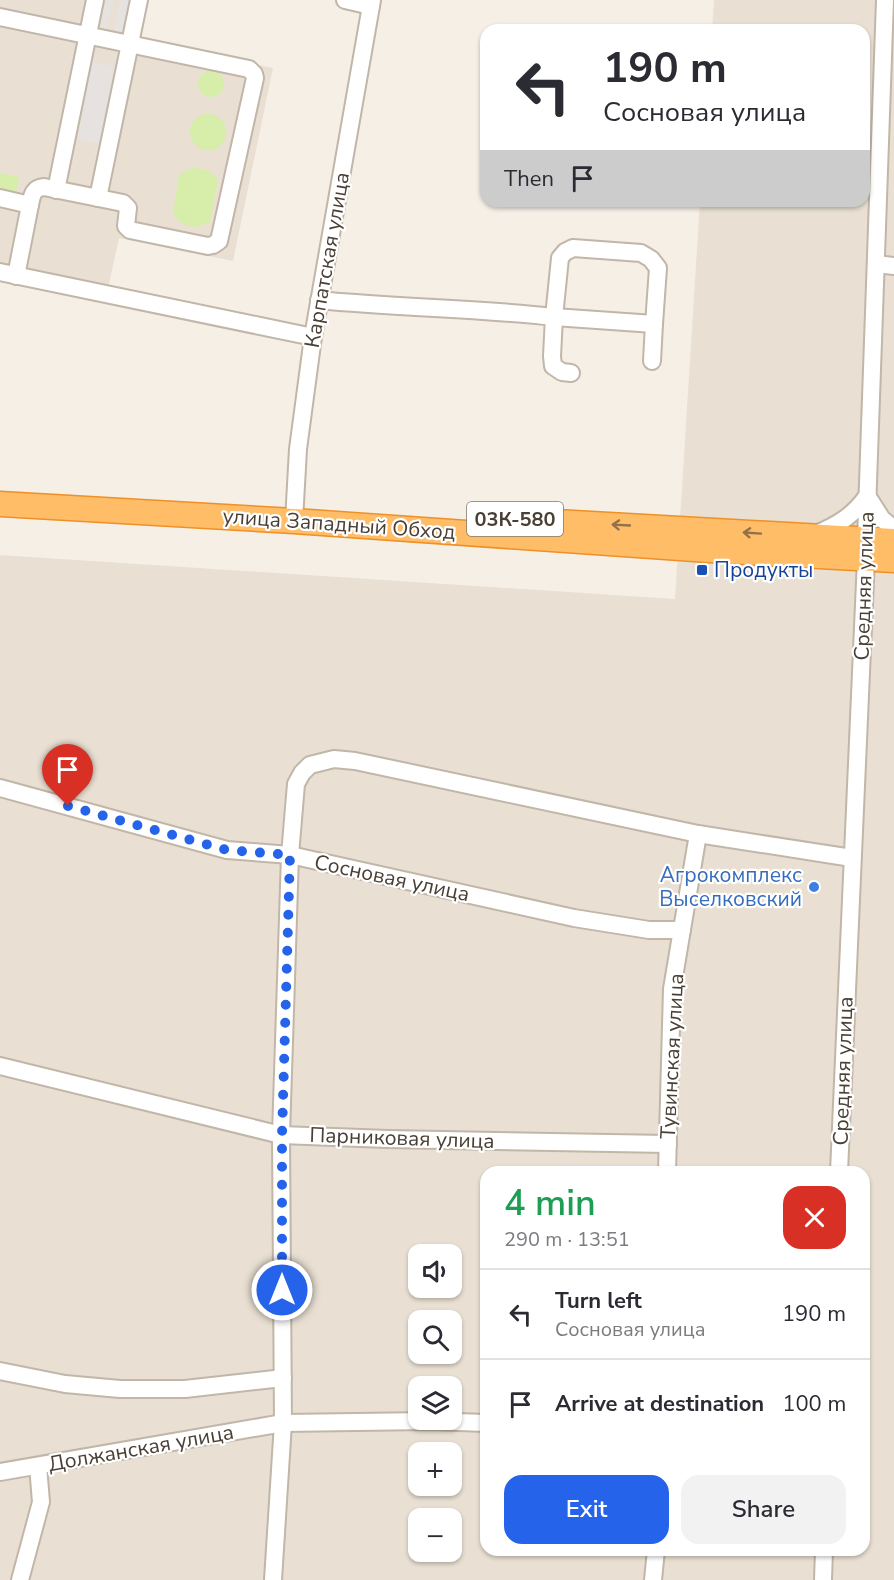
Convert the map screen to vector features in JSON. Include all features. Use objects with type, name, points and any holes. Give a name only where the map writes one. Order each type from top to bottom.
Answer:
[{"type":"highway","name":"улица Западный Обход","points":[[0,490],[710,550],[866,549],[894,541]]},
{"type":"highway","name":"улица Западный Обход","points":[[0,504],[294,514],[810,537],[866,549],[894,560]]},
{"type":"street","points":[[56,189],[95,0]]},
{"type":"street","points":[[98,198],[139,0]]},
{"type":"street","points":[[345,0],[372,3]]},
{"type":"street","name":"Средняя улица","points":[[839,1166],[876,264],[888,108],[885,0]]},
{"type":"street","name":"Карпатская улица","points":[[294,514],[298,449],[313,337],[372,3]]},
{"type":"street","points":[[0,17],[249,69],[255,78],[219,241],[216,244],[208,246],[130,230],[126,226],[128,211],[126,205],[56,189],[39,188],[35,190],[8,274],[313,337]]},
{"type":"street","points":[[0,198],[30,205]]},
{"type":"street","points":[[571,373],[562,372],[553,366],[552,356],[560,258],[565,252],[573,249],[641,253],[651,259],[658,268],[652,361]]},
{"type":"street","points":[[876,264],[894,266]]},
{"type":"street","points":[[320,300],[654,324]]},
{"type":"street","points":[[810,537],[843,521],[867,496],[882,519],[894,529]]},
{"type":"street","points":[[273,1580],[283,1423],[282,1135],[290,855],[296,784],[302,772],[310,765],[334,759],[355,761],[698,834],[852,858]]},
{"type":"street","name":"Сосновая улица","points":[[0,788],[227,850],[290,855],[574,918],[649,930],[682,930]]},
{"type":"street","name":"Тувинская улица","points":[[667,1166],[672,989],[698,834]]},
{"type":"street","name":"Парниковая улица","points":[[0,1066],[282,1135],[388,1140],[668,1144]]},
{"type":"street","points":[[0,1371],[65,1384],[120,1389],[185,1389],[283,1378]]},
{"type":"street","name":"Должанская улица","points":[[0,1472],[283,1423],[429,1421],[480,1423]]},
{"type":"street","points":[[20,1580],[41,1502],[38,1466]]},
{"type":"street","points":[[654,1580],[656,1556]]},
{"type":"street","points":[[823,1580],[824,1556]]},
{"type":"shaded area","points":[[0,0],[147,0],[139,41],[273,68],[233,261],[119,238],[108,288],[0,266]]},
{"type":"shaded area","points":[[101,0],[113,0],[106,32],[95,30]]},
{"type":"shaded area","points":[[120,0],[132,0],[124,35],[113,33]]},
{"type":"shaded area","points":[[714,0],[894,0],[894,1580],[0,1580],[0,555],[675,599],[700,207],[870,207],[870,24],[712,24]]},
{"type":"shaded area","points":[[92,62],[117,67],[101,144],[76,139]]},
{"type":"green space","points":[[211,71],[220,75],[224,84],[220,93],[211,97],[202,93],[198,84],[202,75]]},
{"type":"green space","points":[[208,114],[221,119],[226,132],[221,145],[208,150],[195,145],[190,132],[195,119]]},
{"type":"green space","points":[[191,168],[206,170],[218,180],[210,222],[195,227],[185,225],[173,214],[179,175]]},
{"type":"green space","points":[[0,173],[19,177],[17,189],[13,194],[0,192]]},
{"type":"place","name":"Продукты","points":[[702,570]]},
{"type":"place","name":"Агрокомплекс Выселковский","points":[[814,887]]},
{"type":"route","points":[[68,806],[227,850],[290,855],[282,1135],[282,1290]]}]
